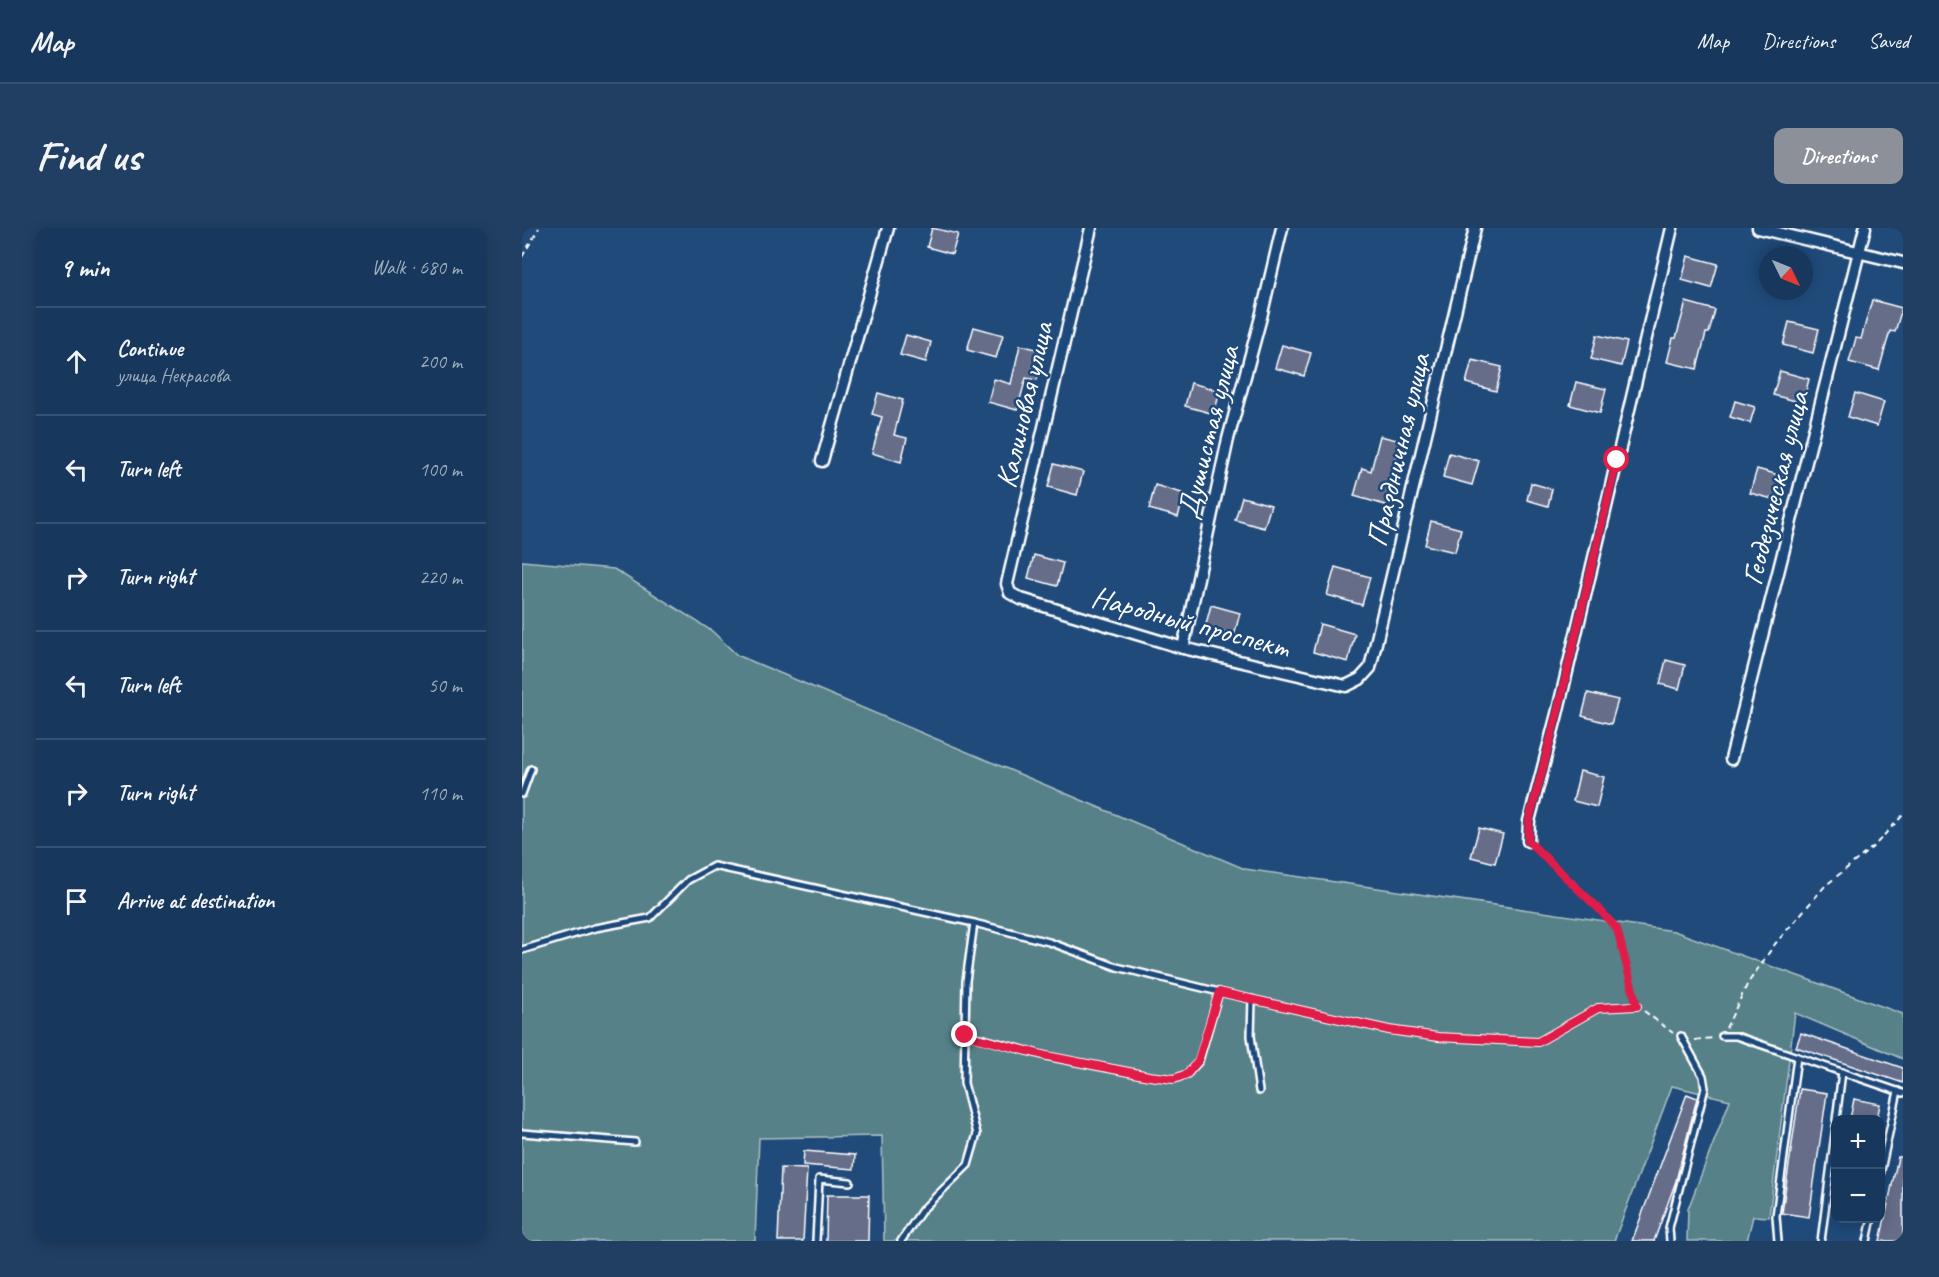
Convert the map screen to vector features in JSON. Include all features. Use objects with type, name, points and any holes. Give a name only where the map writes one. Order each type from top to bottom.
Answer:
[{"type":"street","points":[[822,461],[888,228]]},
{"type":"street","name":"Калиновая улица","points":[[1010,593],[1007,584],[1091,228]]},
{"type":"street","name":"Душистая улица","points":[[1183,648],[1228,439],[1282,228]]},
{"type":"street","name":"Праздничная улица","points":[[1360,680],[1370,668],[1475,228]]},
{"type":"street","points":[[1528,841],[1529,821],[1557,714],[1672,228]]},
{"type":"street","points":[[1758,228],[1903,263]]},
{"type":"street","name":"Геодезическая улица","points":[[1731,759],[1864,228]]},
{"type":"street","name":"Народный проспект","points":[[1010,593],[1021,599],[1183,648],[1347,686],[1360,680]]},
{"type":"lane","points":[[522,794],[531,770]]},
{"type":"lane","points":[[522,950],[595,928],[650,918],[688,880],[714,866],[974,923],[1049,942],[1117,967],[1389,1030],[1438,1037],[1538,1042],[1598,1008],[1637,1006]]},
{"type":"lane","points":[[901,1241],[922,1210],[968,1165],[977,1134],[964,1083],[966,981],[974,923]]},
{"type":"lane","points":[[965,1035],[1047,1056],[1174,1079],[1187,1074],[1198,1061],[1219,992]]},
{"type":"lane","points":[[1252,999],[1251,1036],[1259,1091]]},
{"type":"lane","points":[[1670,1241],[1669,1228],[1705,1088],[1703,1076],[1682,1036]]},
{"type":"lane","points":[[1722,1036],[1736,1036],[1900,1092],[1882,1169]]},
{"type":"lane","points":[[1778,1241],[1776,1216],[1797,1057]]},
{"type":"lane","points":[[1837,1115],[1842,1072]]},
{"type":"lane","points":[[522,1133],[635,1142]]},
{"type":"lane","points":[[1821,1241],[1831,1164]]},
{"type":"lane","points":[[816,1241],[819,1179],[850,1182]]},
{"type":"lane","points":[[1867,1241],[1871,1223]]},
{"type":"path","points":[[522,257],[539,228]]},
{"type":"path","points":[[1528,841],[1617,929],[1637,1006],[1673,1034],[1698,1041],[1722,1036],[1748,983],[1775,944],[1825,886],[1874,846],[1903,815]]},
{"type":"green space","points":[[522,561],[614,569],[712,631],[737,655],[1245,869],[1674,931],[1903,1014],[1903,1059],[1795,1013],[1769,1217],[1753,1216],[1747,1241],[1687,1241],[1688,1209],[1730,1100],[1672,1086],[1614,1241],[884,1241],[882,1136],[759,1138],[755,1241],[522,1241]]},
{"type":"building","points":[[932,228],[958,234],[952,254],[927,247]]},
{"type":"building","points":[[1688,256],[1718,264],[1711,288],[1682,280]]},
{"type":"building","points":[[1872,300],[1902,308],[1895,332],[1890,331],[1879,370],[1849,362],[1856,338],[1861,339]]},
{"type":"building","points":[[1686,302],[1715,310],[1709,333],[1706,333],[1697,369],[1667,362]]},
{"type":"building","points":[[1789,322],[1819,329],[1813,353],[1783,345]]},
{"type":"building","points":[[974,327],[1003,335],[996,358],[967,350]]},
{"type":"building","points":[[906,335],[931,342],[926,362],[900,355]]},
{"type":"building","points":[[1597,335],[1627,342],[1621,366],[1591,359]]},
{"type":"building","points":[[1020,345],[1044,351],[1037,380],[1026,378],[1017,410],[988,402],[994,379],[1011,384]]},
{"type":"building","points":[[1282,345],[1311,353],[1304,376],[1275,368]]},
{"type":"building","points":[[1472,360],[1502,367],[1496,391],[1466,383]]},
{"type":"building","points":[[1780,371],[1809,379],[1803,403],[1773,395]]},
{"type":"building","points":[[1576,382],[1606,389],[1600,413],[1570,405]]},
{"type":"building","points":[[1191,383],[1220,391],[1214,414],[1185,406]]},
{"type":"building","points":[[878,393],[903,400],[894,435],[907,438],[901,462],[872,453],[882,417],[872,414]]},
{"type":"building","points":[[1855,393],[1884,402],[1877,426],[1848,417]]},
{"type":"building","points":[[1735,401],[1755,407],[1750,423],[1730,417]]},
{"type":"building","points":[[1380,436],[1401,441],[1392,477],[1397,478],[1389,506],[1354,496],[1362,468],[1371,471]]},
{"type":"building","points":[[1449,453],[1479,461],[1472,485],[1443,477]]},
{"type":"building","points":[[1054,464],[1083,472],[1077,495],[1048,487]]},
{"type":"building","points":[[1757,469],[1786,477],[1780,501],[1750,493]]},
{"type":"building","points":[[1531,483],[1552,489],[1548,506],[1527,500]]},
{"type":"building","points":[[1155,485],[1185,494],[1178,517],[1149,509]]},
{"type":"building","points":[[1242,497],[1271,505],[1264,528],[1235,520]]},
{"type":"building","points":[[1431,521],[1461,529],[1455,552],[1425,545]]},
{"type":"building","points":[[1034,555],[1063,563],[1057,586],[1028,578]]},
{"type":"building","points":[[1335,567],[1370,577],[1362,605],[1327,595]]},
{"type":"building","points":[[1211,605],[1240,613],[1234,636],[1205,628]]},
{"type":"building","points":[[1320,624],[1355,634],[1348,662],[1313,652]]},
{"type":"building","points":[[1666,660],[1685,665],[1679,689],[1660,684]]},
{"type":"building","points":[[1588,693],[1618,700],[1611,724],[1582,716]]},
{"type":"building","points":[[1580,771],[1604,777],[1597,807],[1573,801]]},
{"type":"building","points":[[1479,828],[1503,834],[1495,863],[1471,857]]},
{"type":"building","points":[[1801,1033],[1903,1068],[1903,1083],[1796,1047]]},
{"type":"building","points":[[1800,1089],[1827,1093],[1809,1217],[1782,1213]]},
{"type":"building","points":[[1687,1094],[1697,1098],[1676,1181],[1654,1241],[1632,1241]]},
{"type":"building","points":[[1854,1099],[1880,1104],[1878,1115],[1851,1115]]},
{"type":"building","points":[[804,1151],[855,1155],[854,1169],[803,1165]]},
{"type":"building","points":[[1898,1157],[1903,1157],[1903,1241],[1880,1241]]},
{"type":"building","points":[[781,1168],[807,1169],[803,1241],[778,1241]]},
{"type":"building","points":[[827,1195],[869,1195],[868,1241],[826,1241]]},
{"type":"route","points":[[965,1035],[1047,1056],[1174,1079],[1187,1074],[1198,1061],[1219,992],[1389,1030],[1438,1037],[1538,1042],[1598,1008],[1637,1006],[1617,929],[1528,841],[1529,821],[1557,714],[1617,460]]}]
